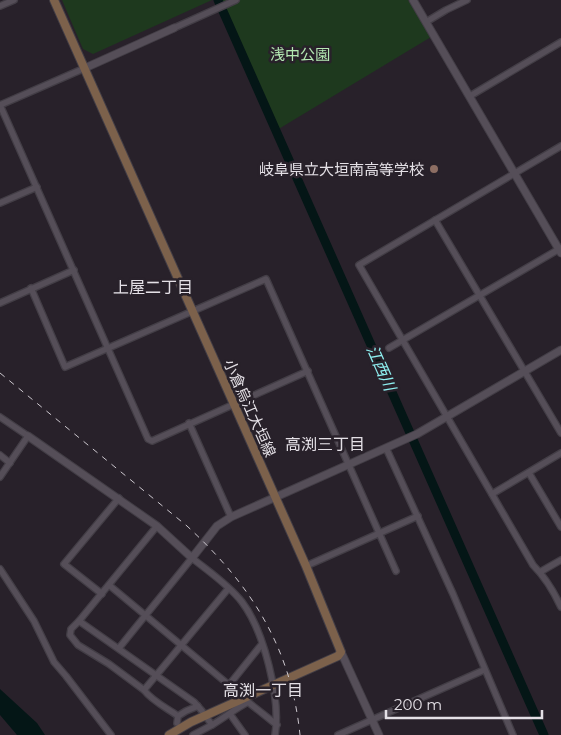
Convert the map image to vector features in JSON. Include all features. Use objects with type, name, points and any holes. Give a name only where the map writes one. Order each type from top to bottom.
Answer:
[{"type":"main road","name":"小倉烏江大垣線","points":[[54,0],[232,404],[306,566],[337,638],[341,652]]},
{"type":"main road","points":[[169,735],[191,722],[245,700],[272,685],[338,656],[341,652]]},
{"type":"street","points":[[0,6],[14,0]]},
{"type":"street","points":[[236,0],[0,105],[148,439],[152,441],[308,371]]},
{"type":"street","points":[[389,348],[560,250],[412,0]]},
{"type":"street","points":[[426,22],[467,0]]},
{"type":"street","points":[[470,96],[561,42]]},
{"type":"street","points":[[561,146],[359,266],[534,565],[561,607]]},
{"type":"street","points":[[0,203],[37,187]]},
{"type":"street","points":[[435,220],[561,433]]},
{"type":"street","points":[[0,302],[74,270]]},
{"type":"street","points":[[31,288],[65,367],[266,279],[396,571]]},
{"type":"street","points":[[119,648],[204,541],[217,526],[230,517],[416,434],[447,418],[561,350]]},
{"type":"street","points":[[0,417],[157,526],[241,601],[262,644],[272,685],[277,725],[275,735]]},
{"type":"street","points":[[189,423],[230,517]]},
{"type":"street","points":[[0,476],[28,436]]},
{"type":"street","points":[[388,448],[513,735]]},
{"type":"street","points":[[492,494],[561,453]]},
{"type":"street","points":[[0,455],[10,463]]},
{"type":"street","points":[[529,473],[561,527]]},
{"type":"street","points":[[102,594],[64,564],[118,498]]},
{"type":"street","points":[[306,566],[418,516]]},
{"type":"street","points":[[157,526],[71,629],[70,635],[78,646],[109,664],[144,690],[150,698],[178,716]]},
{"type":"street","points":[[540,572],[561,560]]},
{"type":"street","points":[[0,569],[34,621],[54,662],[111,735]]},
{"type":"street","points":[[109,585],[277,725]]},
{"type":"street","points":[[144,690],[228,589]]},
{"type":"street","points":[[79,621],[119,648],[200,709],[186,711],[178,716]]},
{"type":"street","points":[[229,684],[262,644]]},
{"type":"street","points":[[341,652],[379,735]]},
{"type":"street","points":[[338,735],[484,670]]},
{"type":"street","points":[[193,735],[230,714],[231,711],[245,700]]},
{"type":"street","points":[[230,714],[245,735]]},
{"type":"street","points":[[178,716],[178,723]]},
{"type":"street","points":[[208,718],[212,725]]},
{"type":"green space","points":[[62,0],[212,0],[93,54],[83,49]]},
{"type":"green space","name":"浅中公園","points":[[218,0],[408,0],[431,37],[277,130]]},
{"type":"shaded area","points":[[0,689],[37,723],[45,735],[17,735],[0,715]]},
{"type":"waterway","name":"江西川","points":[[218,0],[544,735]]},
{"type":"railway","points":[[0,373],[187,526],[230,571],[249,595],[277,646],[288,674],[300,735]]},
{"type":"place","name":"岐阜県立大垣南高等学校","points":[[434,169]]},
{"type":"district","name":"上屋二丁目","points":[[153,287]]},
{"type":"district","name":"高渕三丁目","points":[[325,444]]},
{"type":"district","name":"高渕一丁目","points":[[263,690]]}]
